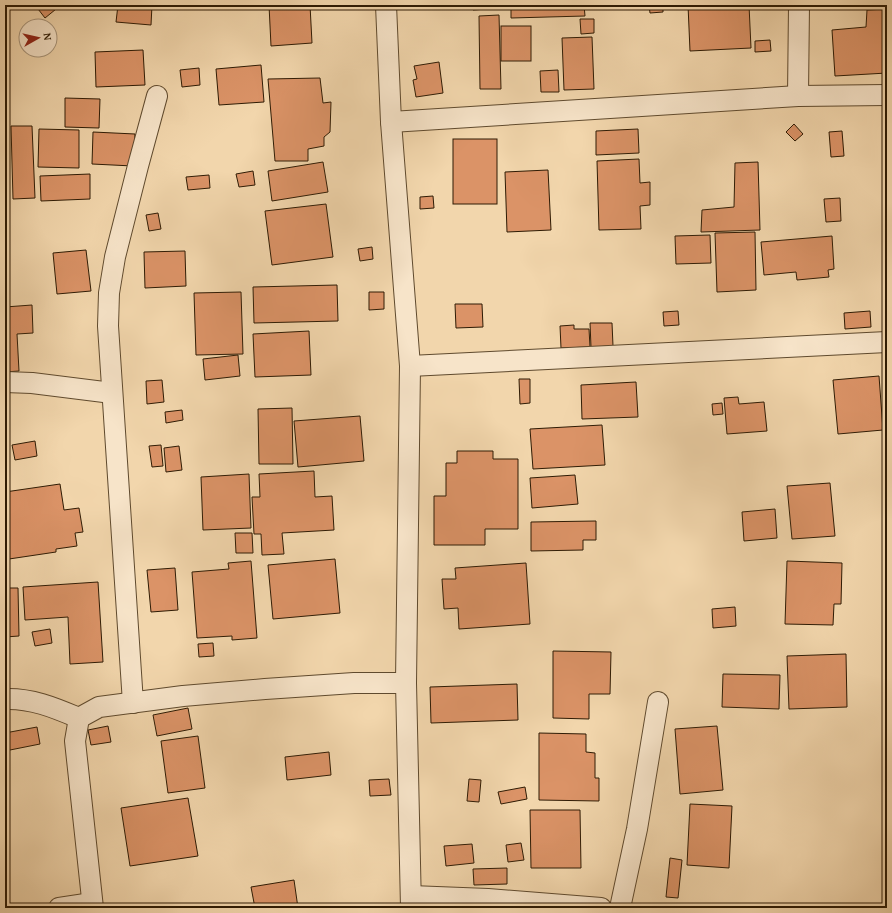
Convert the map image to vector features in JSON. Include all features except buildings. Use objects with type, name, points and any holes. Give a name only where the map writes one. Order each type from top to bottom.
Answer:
[{"type":"street","points":[[386,5],[391,122],[410,366],[406,683],[411,902],[488,899],[601,908]]},
{"type":"street","points":[[798,96],[799,5]]},
{"type":"street","points":[[391,122],[798,96],[887,95]]},
{"type":"street","points":[[133,703],[112,393],[108,326],[108,293],[115,257],[136,173],[158,96]]},
{"type":"street","points":[[410,366],[887,342]]},
{"type":"street","points":[[5,382],[112,393]]},
{"type":"street","points":[[79,718],[99,707],[182,696],[354,683],[406,683]]},
{"type":"street","points":[[5,699],[28,700],[43,703],[79,718]]},
{"type":"street","points":[[620,908],[637,828],[658,702]]},
{"type":"street","points":[[59,908],[92,905],[75,741],[79,718]]}]
